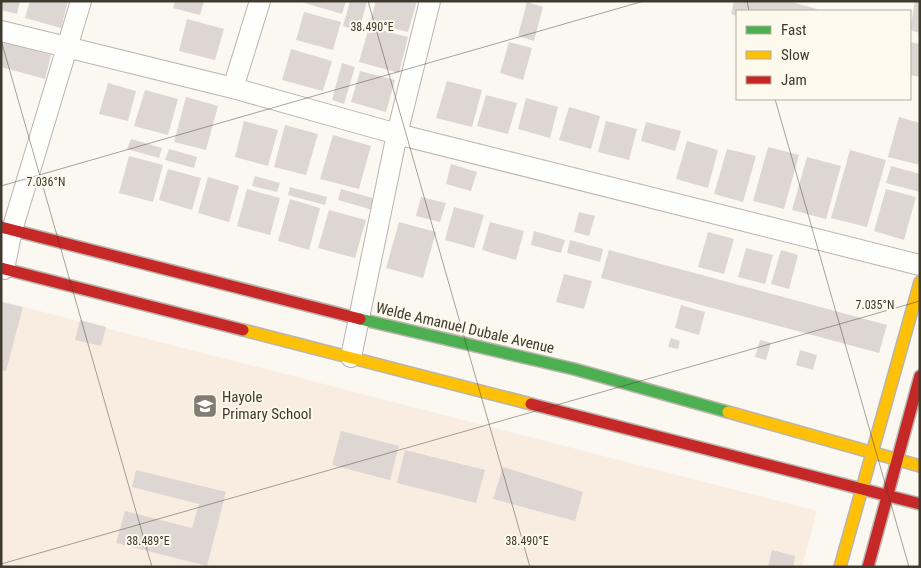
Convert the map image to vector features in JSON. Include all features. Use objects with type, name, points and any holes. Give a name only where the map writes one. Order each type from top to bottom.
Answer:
[{"type":"main road","name":"Welde Amanuel Dubale Avenue","points":[[7,229],[358,319],[574,369],[920,466]]},
{"type":"main road","points":[[3,268],[920,504]]},
{"type":"main road","points":[[840,567],[920,282]]},
{"type":"main road","points":[[868,567],[920,376]]},
{"type":"street","points":[[3,268],[7,229],[69,49],[81,1]]},
{"type":"street","points":[[233,88],[260,1]]},
{"type":"street","points":[[350,357],[396,134],[430,1]]},
{"type":"street","points":[[1,32],[233,88],[396,134],[920,265]]},
{"type":"shaded area","name":"Hayole Primary School","points":[[1,301],[817,511],[802,567],[1,567]]},
{"type":"building","points":[[1,1],[20,1],[17,14],[1,10]]},
{"type":"building","points":[[30,1],[68,1],[61,28],[25,18]]},
{"type":"building","points":[[175,1],[204,1],[200,15],[173,8]]},
{"type":"building","points":[[298,1],[346,1],[342,14]]},
{"type":"building","points":[[350,1],[367,1],[359,31],[343,26]]},
{"type":"building","points":[[376,1],[417,1],[408,32],[370,22]]},
{"type":"building","points":[[734,1],[788,1],[817,9],[736,10],[736,16],[731,14]]},
{"type":"building","points":[[915,1],[920,1],[920,33],[911,30]]},
{"type":"building","points":[[527,2],[543,7],[534,41],[518,36]]},
{"type":"building","points":[[304,12],[341,22],[333,50],[296,40]]},
{"type":"building","points":[[187,19],[224,29],[215,60],[179,51]]},
{"type":"building","points":[[369,27],[408,37],[399,73],[359,62]]},
{"type":"building","points":[[1,41],[51,55],[45,79],[1,67]]},
{"type":"building","points":[[509,42],[532,48],[523,80],[500,73]]},
{"type":"building","points":[[911,42],[920,44],[920,77],[911,75]]},
{"type":"building","points":[[291,49],[332,61],[323,91],[282,80]]},
{"type":"building","points":[[342,63],[355,67],[344,104],[332,100]]},
{"type":"building","points":[[360,71],[395,80],[386,112],[351,102]]},
{"type":"building","points":[[447,81],[482,90],[472,127],[436,118]]},
{"type":"building","points":[[108,83],[136,91],[128,121],[99,114]]},
{"type":"building","points":[[145,90],[178,99],[168,135],[134,126]]},
{"type":"building","points":[[486,95],[517,103],[508,134],[477,126]]},
{"type":"building","points":[[186,97],[218,106],[206,150],[174,142]]},
{"type":"building","points":[[526,98],[558,107],[550,138],[518,129]]},
{"type":"building","points":[[569,107],[600,116],[591,149],[559,140]]},
{"type":"building","points":[[899,117],[920,123],[920,165],[888,157]]},
{"type":"building","points":[[244,121],[278,130],[268,166],[235,157]]},
{"type":"building","points":[[606,121],[637,129],[629,160],[598,152]]},
{"type":"building","points":[[646,122],[681,131],[675,151],[641,141]]},
{"type":"building","points":[[285,125],[318,134],[306,175],[274,167]]},
{"type":"building","points":[[333,135],[371,146],[359,189],[320,179]]},
{"type":"building","points":[[131,139],[162,148],[159,158],[127,149]]},
{"type":"building","points":[[687,141],[718,150],[708,188],[676,179]]},
{"type":"building","points":[[768,147],[799,155],[784,209],[753,201]]},
{"type":"building","points":[[169,149],[197,157],[194,168],[165,160]]},
{"type":"building","points":[[727,149],[756,156],[743,202],[714,194]]},
{"type":"building","points":[[850,150],[886,160],[867,227],[831,218]]},
{"type":"building","points":[[129,156],[163,165],[153,202],[119,193]]},
{"type":"building","points":[[807,157],[841,166],[826,219],[792,210]]},
{"type":"building","points":[[451,164],[477,172],[471,191],[446,184]]},
{"type":"building","points":[[891,166],[920,174],[920,192],[886,183]]},
{"type":"building","points":[[168,169],[201,178],[192,210],[159,200]]},
{"type":"building","points":[[255,176],[280,183],[277,192],[252,186]]},
{"type":"building","points":[[208,177],[239,186],[229,222],[198,213]]},
{"type":"building","points":[[290,187],[327,197],[325,205],[288,195]]},
{"type":"building","points":[[247,189],[280,198],[270,235],[237,226]]},
{"type":"building","points":[[341,189],[376,199],[373,210],[338,200]]},
{"type":"building","points":[[886,189],[916,197],[904,240],[874,231]]},
{"type":"building","points":[[421,197],[446,203],[440,222],[416,216]]},
{"type":"building","points":[[290,199],[320,208],[309,250],[278,241]]},
{"type":"building","points":[[454,207],[484,215],[474,248],[445,240]]},
{"type":"building","points":[[329,210],[366,220],[355,258],[318,248]]},
{"type":"building","points":[[579,212],[595,216],[589,236],[574,232]]},
{"type":"building","points":[[399,222],[436,232],[423,278],[386,268]]},
{"type":"building","points":[[490,222],[524,231],[516,260],[482,250]]},
{"type":"building","points":[[534,231],[565,240],[561,253],[531,245]]},
{"type":"building","points":[[708,232],[734,239],[724,274],[698,267]]},
{"type":"building","points":[[570,240],[603,249],[600,262],[567,253]]},
{"type":"building","points":[[746,248],[773,255],[765,284],[738,277]]},
{"type":"building","points":[[609,250],[887,325],[879,353],[601,278]]},
{"type":"building","points":[[781,250],[798,255],[789,289],[771,284]]},
{"type":"building","points":[[564,274],[592,281],[584,309],[556,302]]},
{"type":"building","points":[[1,302],[23,307],[6,371],[1,370]]},
{"type":"building","points":[[681,305],[705,312],[699,335],[675,328]]},
{"type":"building","points":[[80,320],[106,327],[101,346],[75,340]]},
{"type":"building","points":[[671,338],[680,341],[678,349],[668,347]]},
{"type":"building","points":[[760,340],[771,343],[766,360],[755,357]]},
{"type":"building","points":[[800,350],[817,355],[813,370],[796,365]]},
{"type":"building","points":[[341,431],[399,446],[390,480],[332,465]]},
{"type":"building","points":[[405,450],[485,470],[476,503],[397,483]]},
{"type":"building","points":[[503,467],[583,492],[575,521],[493,499]]},
{"type":"building","points":[[136,470],[226,492],[207,566],[116,543],[125,511],[192,528],[199,504],[132,487]]},
{"type":"building","points":[[772,550],[795,556],[793,567],[768,567]]},
{"type":"traffic: fast","points":[[360,319],[574,369],[728,412]]},
{"type":"traffic: slow","points":[[840,567],[920,282]]},
{"type":"traffic: slow","points":[[243,330],[531,404]]},
{"type":"traffic: slow","points":[[728,412],[920,466]]},
{"type":"traffic: jam","points":[[1,227],[360,319]]},
{"type":"traffic: jam","points":[[1,268],[243,330]]},
{"type":"traffic: jam","points":[[868,567],[920,376]]},
{"type":"traffic: jam","points":[[531,404],[920,504]]},
{"type":"place","name":"Hayole Primary School","points":[[205,406]]}]
